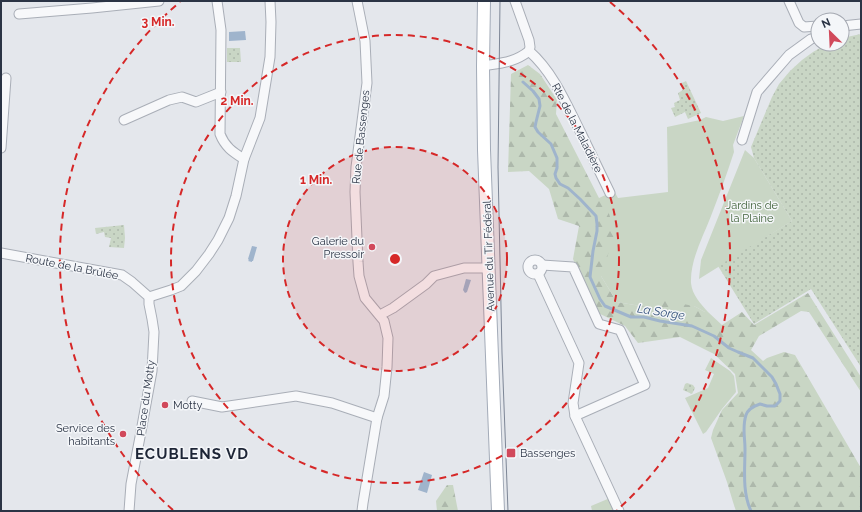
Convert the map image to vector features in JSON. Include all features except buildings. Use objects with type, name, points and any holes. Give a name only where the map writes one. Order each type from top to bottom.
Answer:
[{"type":"main road","name":"Avenue du Tir Fédéral","points":[[484,1],[484,150],[498,511]]},
{"type":"street","points":[[19,14],[159,1]]},
{"type":"street","points":[[217,1],[221,30],[220,134],[223,142],[233,152],[244,159]]},
{"type":"street","points":[[149,297],[181,286],[196,271],[209,254],[229,218],[236,196],[244,159],[260,118],[270,57],[270,1]]},
{"type":"street","name":"Rue de Bassenges","points":[[357,1],[364,41],[367,83],[356,167],[355,192],[359,276],[365,298],[384,322],[388,338],[384,396],[377,418],[362,511]]},
{"type":"street","points":[[483,66],[512,61],[524,55],[530,47],[529,40],[515,1]]},
{"type":"street","points":[[789,1],[799,23],[804,27],[810,27]]},
{"type":"street","points":[[850,25],[861,24]]},
{"type":"street","points":[[742,140],[757,92],[789,55],[810,40]]},
{"type":"street","name":"Rte de la Maladière","points":[[528,51],[535,56],[554,80],[610,193]]},
{"type":"street","points":[[1,148],[6,78]]},
{"type":"street","points":[[124,120],[169,100],[182,97],[196,102],[220,92]]},
{"type":"street","name":"Route de la Brûlée","points":[[1,253],[122,275],[149,297]]},
{"type":"street","points":[[575,418],[645,385],[620,330],[599,324],[573,267],[540,270],[579,363],[573,403],[575,418],[619,511]]},
{"type":"street","points":[[380,316],[426,284],[434,276],[464,268],[489,268]]},
{"type":"street","name":"Place du Motty","points":[[129,511],[131,484],[152,371],[154,332],[149,297]]},
{"type":"street","points":[[192,401],[222,407],[296,396],[332,403],[377,418]]},
{"type":"green space","points":[[861,34],[861,367],[811,289],[754,324],[718,266],[792,221],[754,158],[751,147],[772,97],[779,84],[790,71],[813,52],[850,52],[850,36]]},
{"type":"green space","points":[[227,48],[240,48],[241,62],[227,62]]},
{"type":"green space","points":[[528,65],[540,74],[557,100],[556,114],[599,198],[606,204],[615,233],[601,276],[617,302],[652,308],[661,300],[694,306],[708,312],[722,325],[742,312],[754,325],[808,293],[861,377],[861,392],[809,312],[801,311],[759,336],[751,350],[763,361],[784,352],[795,355],[861,468],[861,511],[736,511],[711,438],[722,410],[738,393],[735,374],[714,354],[680,337],[638,343],[625,326],[596,312],[573,259],[579,226],[558,219],[549,189],[529,171],[508,172],[511,74]]},
{"type":"green space","points":[[686,81],[701,113],[688,119],[685,112],[675,117],[671,108],[675,107],[674,103],[680,100],[678,93],[683,90],[680,84]]},
{"type":"green space","points":[[744,116],[733,145],[734,152],[729,168],[695,257],[691,274],[693,291],[697,299],[708,312],[694,306],[652,308],[617,302],[601,276],[599,198],[614,191],[618,198],[668,192],[667,127],[700,120],[706,117],[723,121]]},
{"type":"green space","name":"Jardins de la Plaine","points":[[745,150],[754,158],[792,221],[699,279],[701,260]]},
{"type":"green space","points":[[124,225],[124,248],[109,247],[111,238],[105,237],[104,232],[96,234],[95,228]]},
{"type":"green space","points":[[711,358],[730,371],[734,376],[736,392],[703,434],[685,398],[708,388],[714,374],[705,370]]},
{"type":"green space","points":[[687,383],[693,385],[695,388],[692,394],[683,390],[685,384]]},
{"type":"green space","points":[[447,485],[453,485],[458,511],[437,511],[436,501]]},
{"type":"green space","points":[[610,498],[615,511],[592,511],[591,506]]},
{"type":"water","points":[[245,31],[246,40],[229,41],[229,32]]},
{"type":"water","points":[[252,246],[257,247],[252,262],[248,261],[248,259]]},
{"type":"water","points":[[466,279],[471,280],[467,292],[465,293],[463,290]]},
{"type":"water","points":[[424,472],[432,475],[427,493],[418,490]]},
{"type":"waterway","name":"La Sorge","points":[[523,82],[539,99],[540,106],[535,127],[538,132],[551,144],[557,158],[556,178],[560,184],[568,188],[596,216],[597,231],[590,277],[600,299],[605,306],[631,317],[644,317],[692,326],[714,336],[729,348],[753,358],[772,377],[776,384],[780,394],[780,401],[775,406],[760,404],[753,407],[748,411],[745,419],[745,488],[751,511]]},
{"type":"tram line","points":[[500,1],[498,167],[502,353],[508,511]]},
{"type":"place","name":"Galerie du Pressoir","points":[[372,247]]},
{"type":"place","name":"Motty","points":[[165,405]]},
{"type":"place","name":"Service des habitants","points":[[123,434]]},
{"type":"place","name":"Bassenges","points":[[511,453]]},
{"type":"district","name":"ECUBLENS VD","points":[[192,454]]}]
